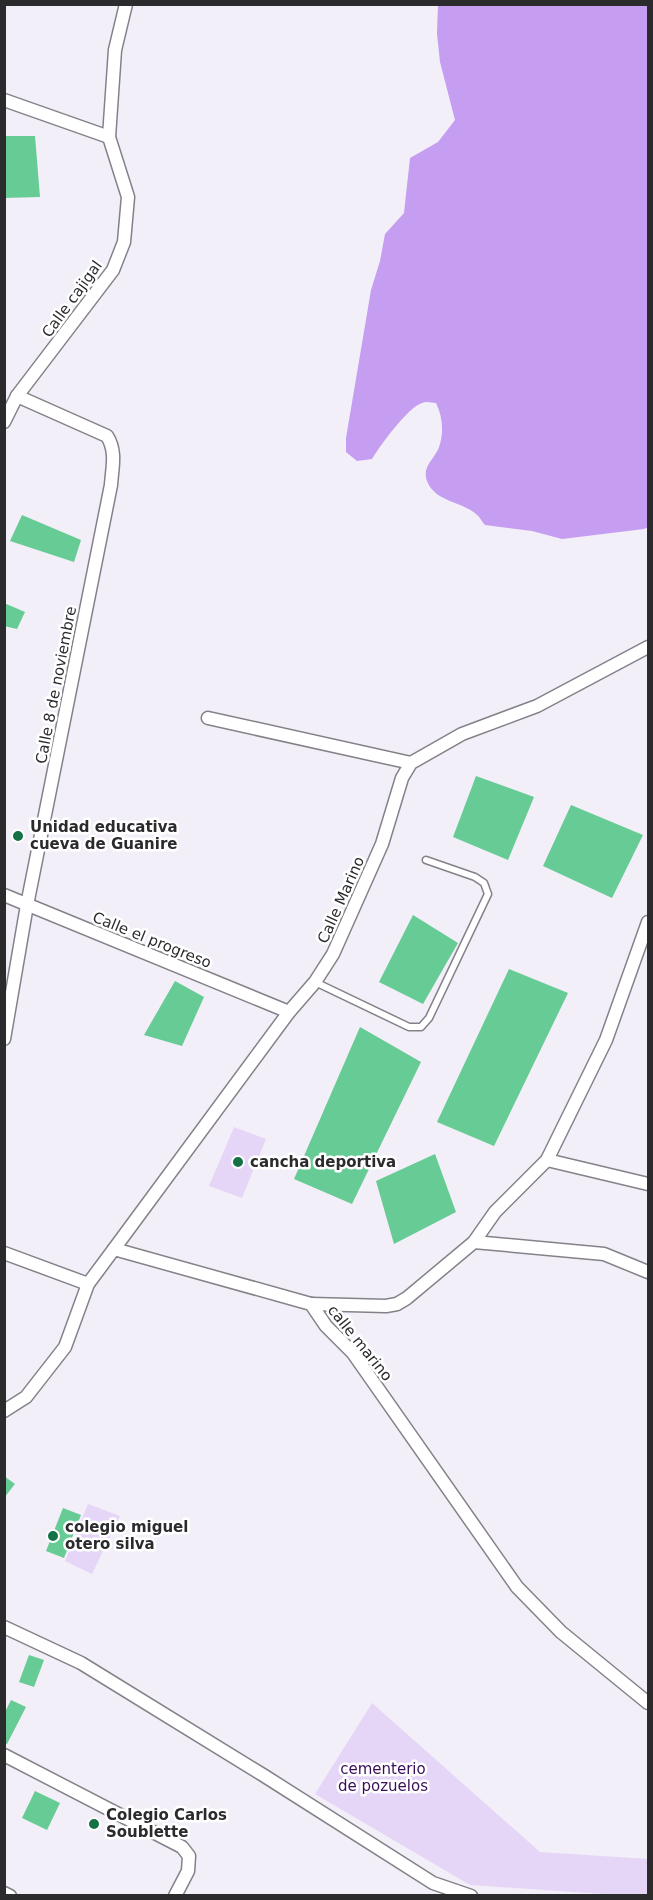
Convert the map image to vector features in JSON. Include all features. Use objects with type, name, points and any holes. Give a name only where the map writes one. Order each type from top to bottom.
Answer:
[{"type":"street","name":"Calle cajigal","points":[[4,422],[17,396],[113,270],[124,242],[128,197],[109,137],[115,50],[126,4]]},
{"type":"street","points":[[4,100],[109,137]]},
{"type":"street","name":"Calle 8 de noviembre","points":[[4,1039],[27,905],[111,485],[113,457],[112,445],[107,436],[17,396]]},
{"type":"street","points":[[208,718],[411,763],[462,734],[537,706],[648,647]]},
{"type":"street","name":"Calle Marino","points":[[114,1249],[289,1012],[315,982],[333,954],[382,844],[402,778],[411,763]]},
{"type":"street","name":"Calle el progreso","points":[[4,895],[289,1012]]},
{"type":"street","points":[[311,1304],[386,1306],[397,1304],[407,1298],[474,1242],[495,1212],[547,1160],[606,1040],[648,922]]},
{"type":"street","points":[[547,1160],[648,1184]]},
{"type":"street","points":[[474,1242],[604,1254],[648,1272]]},
{"type":"street","points":[[4,1411],[26,1396],[65,1347],[88,1284],[114,1249]]},
{"type":"street","name":"calle marino","points":[[114,1249],[311,1304],[326,1326],[353,1353],[518,1587],[561,1632],[648,1703]]},
{"type":"street","points":[[4,1253],[88,1284]]},
{"type":"street","points":[[4,1627],[81,1663],[254,1769],[433,1883],[471,1896]]},
{"type":"street","points":[[4,1755],[182,1847],[189,1856],[188,1871],[175,1896]]},
{"type":"street","points":[[4,1893],[10,1896]]},
{"type":"lane","points":[[315,982],[409,1027],[421,1027],[429,1017],[488,894],[484,883],[476,877],[426,860]]},
{"type":"green space","name":"cancha deportiva","points":[[234,1127],[266,1139],[242,1198],[209,1186]]},
{"type":"green space","points":[[88,1504],[120,1516],[92,1574],[65,1561]]},
{"type":"green space","name":"cementerio de pozuelos","points":[[372,1703],[540,1852],[648,1859],[648,1895],[470,1885],[315,1794]]},
{"type":"shaded area","points":[[438,5],[648,5],[648,527],[644,529],[562,539],[532,531],[485,525],[470,510],[436,493],[427,481],[426,470],[438,449],[442,433],[440,412],[436,403],[424,402],[409,412],[372,459],[357,461],[346,452],[346,438],[371,290],[385,234],[404,213],[410,158],[438,142],[455,120],[440,62],[437,34]]},
{"type":"building","points":[[4,136],[35,136],[40,197],[4,198]]},
{"type":"building","points":[[22,515],[81,540],[74,562],[10,541]]},
{"type":"building","points":[[4,603],[25,612],[17,629],[4,626]]},
{"type":"building","points":[[476,776],[534,797],[508,860],[453,837]]},
{"type":"building","points":[[571,805],[643,835],[612,898],[543,866]]},
{"type":"building","points":[[413,915],[458,943],[423,1004],[379,982]]},
{"type":"building","points":[[509,969],[568,993],[494,1146],[437,1122]]},
{"type":"building","points":[[175,981],[204,997],[182,1046],[144,1035]]},
{"type":"building","points":[[360,1027],[421,1062],[352,1204],[294,1179]]},
{"type":"building","points":[[435,1154],[456,1212],[394,1244],[376,1181]]},
{"type":"building","points":[[4,1476],[15,1484],[4,1498]]},
{"type":"building","points":[[63,1508],[81,1515],[64,1558],[46,1551]]},
{"type":"building","points":[[29,1655],[44,1660],[34,1687],[19,1682]]},
{"type":"building","points":[[11,1700],[26,1707],[7,1744],[4,1743],[4,1714]]},
{"type":"building","points":[[35,1791],[60,1803],[47,1830],[22,1818]]},
{"type":"place","name":"Unidad educativa cueva de Guanire","points":[[18,836]]},
{"type":"place","name":"cancha deportiva","points":[[238,1162]]},
{"type":"place","name":"colegio miguel otero silva","points":[[53,1536]]},
{"type":"place","name":"Colegio Carlos Soublette","points":[[94,1824]]}]
